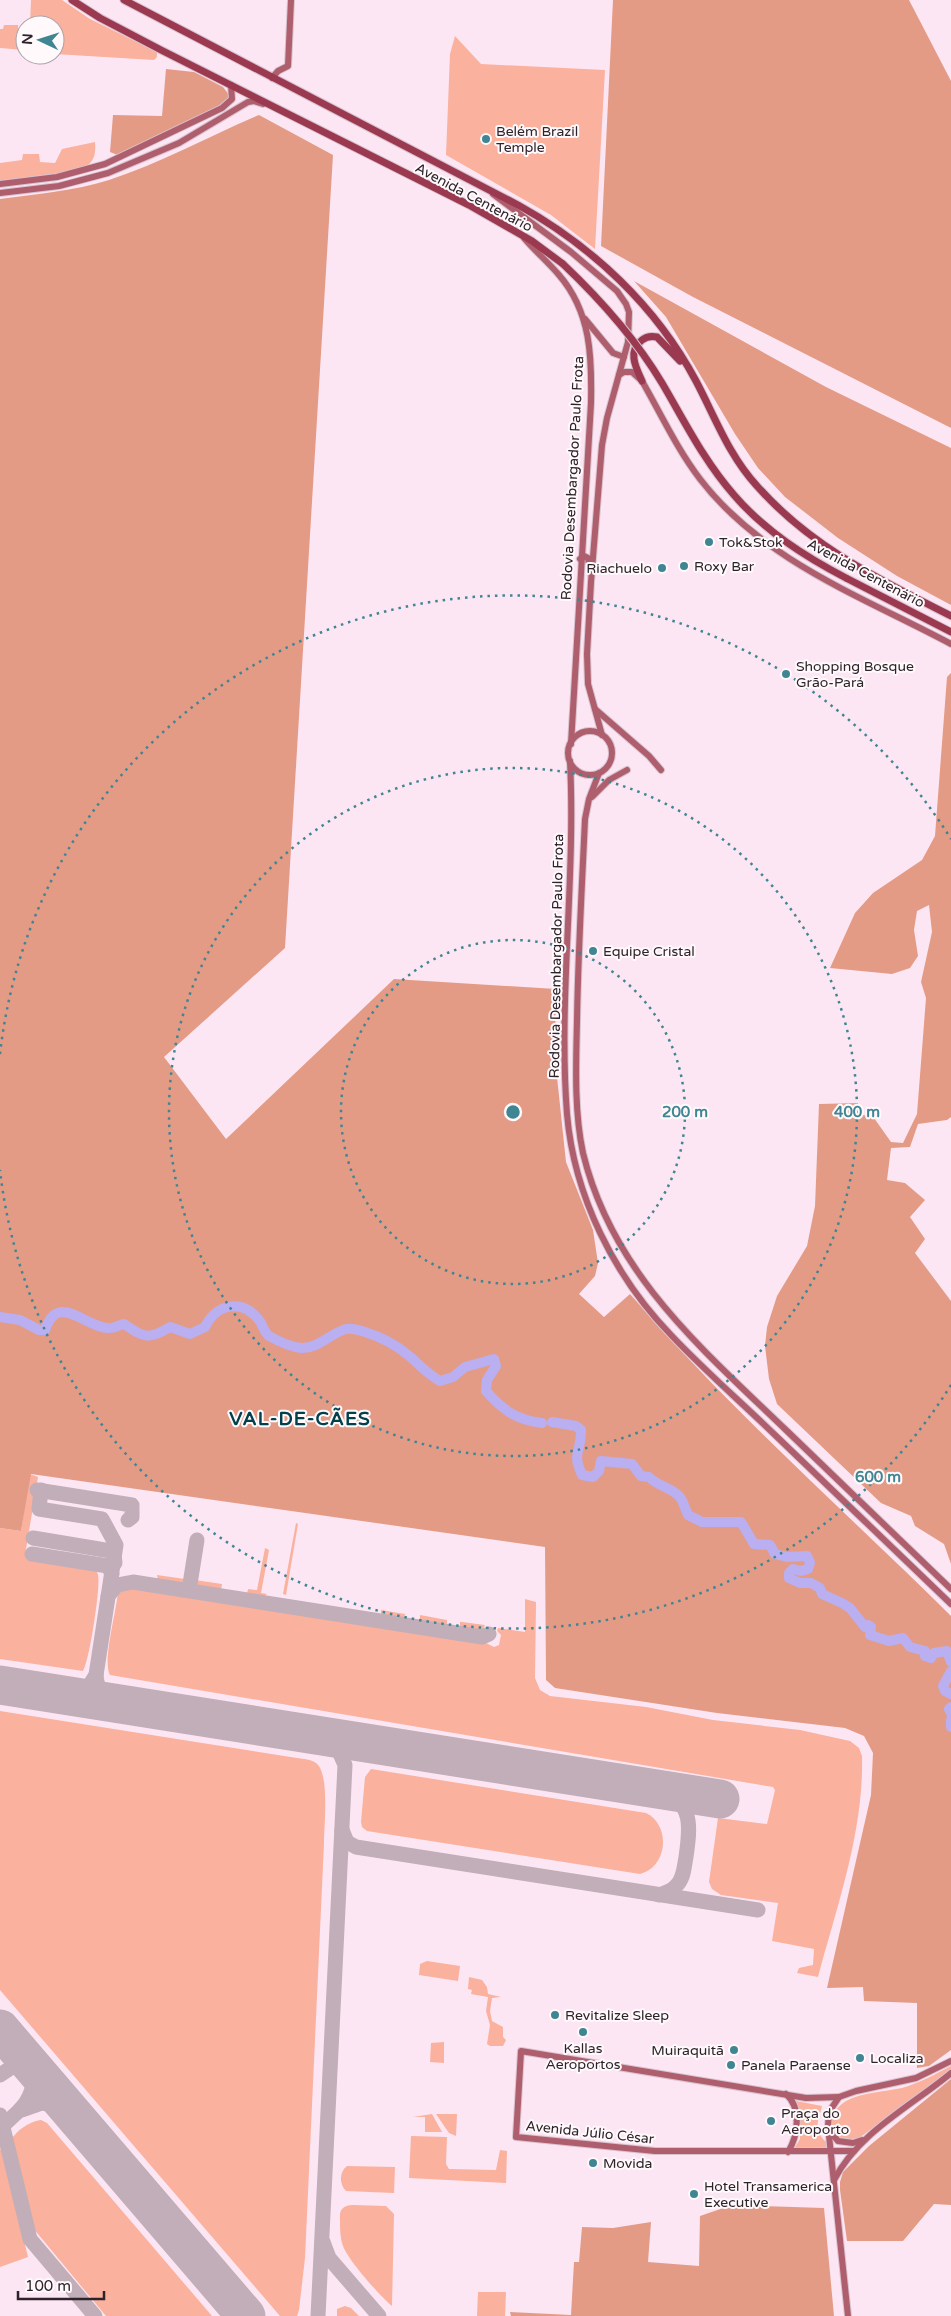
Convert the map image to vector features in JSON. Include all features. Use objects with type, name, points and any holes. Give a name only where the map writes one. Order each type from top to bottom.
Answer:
[{"type":"main road","name":"Avenida Centenário","points":[[72,0],[100,18],[270,106],[469,205],[522,235],[563,264],[596,296],[639,347],[704,457],[734,496],[768,529],[811,560],[951,632]]},
{"type":"main road","name":"Avenida Centenário","points":[[124,0],[537,216],[574,242],[615,276],[639,300],[670,337],[696,380],[725,439],[746,473],[758,487],[797,524],[853,566],[951,616]]},
{"type":"main road","points":[[642,382],[635,367],[633,352],[640,341],[653,336],[670,348],[696,380]]},
{"type":"street","points":[[272,78],[278,71],[288,66],[291,0]]},
{"type":"street","points":[[0,184],[56,177],[105,164],[222,108],[232,99],[231,85]]},
{"type":"street","points":[[0,193],[59,186],[108,173],[179,143],[250,101],[270,106]]},
{"type":"street","name":"Avenida Centenário","points":[[484,188],[571,252],[618,291],[629,312]]},
{"type":"street","name":"Rodovia Desembargador Paulo Frota","points":[[522,235],[560,276],[584,318],[589,338],[591,379],[570,744]]},
{"type":"street","name":"Rodovia Desembargador Paulo Frota","points":[[602,735],[588,684],[592,575],[602,445],[630,332],[629,312]]},
{"type":"street","points":[[584,318],[613,353],[624,357]]},
{"type":"street","points":[[619,375],[624,372],[632,372],[642,382],[695,472],[726,509],[754,535],[831,583],[951,644]]},
{"type":"street","points":[[580,559],[584,556],[588,558],[588,569],[592,575]]},
{"type":"street","points":[[594,708],[649,756],[661,770]]},
{"type":"street","points":[[587,732],[602,735],[611,746],[612,757],[607,768],[594,775],[582,774],[573,767],[570,761],[570,744],[577,736],[587,732]]},
{"type":"street","name":"Rodovia Desembargador Paulo Frota","points":[[570,761],[572,814],[566,983],[567,1115],[573,1153],[598,1229],[627,1280],[670,1334],[951,1604]]},
{"type":"street","points":[[589,799],[609,780],[627,770]]},
{"type":"street","name":"Rodovia Desembargador Paulo Frota","points":[[599,773],[589,799],[585,819],[576,1054],[582,1146],[592,1184],[601,1206],[627,1258],[656,1299],[743,1388],[951,1589]]},
{"type":"street","name":"Avenida Júlio César","points":[[854,2151],[655,2151],[516,2137],[521,2051],[820,2099],[839,2097],[856,2091],[916,2078],[951,2061]]},
{"type":"street","points":[[833,2181],[840,2168],[862,2140],[951,2073]]},
{"type":"street","points":[[786,2094],[795,2107],[796,2126],[796,2138],[788,2152]]},
{"type":"street","points":[[839,2097],[829,2112],[828,2126],[848,2316]]},
{"type":"street","points":[[828,2126],[838,2140],[853,2143],[862,2140]]},
{"type":"shaded area","points":[[31,0],[62,0],[90,19],[157,52],[157,57],[154,60],[65,55],[65,15],[30,15]]},
{"type":"shaded area","points":[[613,0],[909,0],[951,81],[951,428],[693,297],[601,246]]},
{"type":"shaded area","points":[[4,25],[15,25],[15,49],[0,48],[0,29],[3,29]]},
{"type":"shaded area","points":[[455,36],[481,64],[605,70],[595,249],[551,215],[446,155],[450,54]]},
{"type":"shaded area","points":[[166,69],[194,72],[223,87],[230,96],[227,103],[120,156],[110,152],[113,115],[162,116]]},
{"type":"shaded area","points":[[259,115],[333,155],[285,948],[164,1057],[226,1139],[394,979],[556,989],[555,1058],[566,1162],[593,1230],[598,1263],[595,1276],[579,1294],[604,1317],[630,1294],[707,1378],[951,1616],[951,2050],[929,2066],[917,2068],[917,2003],[864,2001],[863,1987],[827,1988],[871,1795],[873,1753],[864,1736],[845,1728],[717,1713],[555,1688],[546,1680],[545,1547],[31,1474],[21,1531],[0,1528],[0,199],[69,190],[109,180],[166,158]]},
{"type":"shaded area","points":[[95,142],[95,152],[92,161],[80,170],[0,183],[0,163],[22,160],[23,154],[39,154],[40,162],[55,163],[62,149]]},
{"type":"shaded area","points":[[634,281],[826,387],[951,448],[951,605],[897,576],[838,538],[785,497],[758,468],[735,434],[666,317]]},
{"type":"shaded area","points":[[951,673],[951,1117],[947,1120],[918,1124],[910,1147],[891,1148],[887,1180],[905,1183],[925,1200],[910,1217],[925,1239],[915,1253],[951,1301],[951,1564],[944,1544],[915,1526],[911,1516],[881,1503],[777,1404],[769,1379],[765,1346],[767,1327],[777,1296],[807,1246],[815,1206],[819,1104],[858,1103],[860,1114],[874,1118],[891,1142],[903,1143],[917,1114],[926,998],[921,982],[932,932],[929,905],[917,911],[914,930],[918,956],[910,968],[892,974],[830,968],[855,913],[873,893],[922,860],[935,836],[947,677]]},
{"type":"shaded area","points":[[30,1474],[38,1477],[25,1555],[80,1564],[94,1569],[98,1574],[98,1594],[94,1624],[83,1671],[0,1659],[0,1528],[21,1531]]},
{"type":"shaded area","points":[[296,1523],[298,1524],[286,1595],[283,1594]]},
{"type":"shaded area","points":[[265,1548],[269,1550],[261,1593],[267,1594],[263,1597],[247,1594],[248,1589],[257,1590]]},
{"type":"shaded area","points":[[157,1575],[185,1579],[183,1584],[158,1580]]},
{"type":"shaded area","points":[[195,1580],[222,1584],[221,1590],[196,1586]]},
{"type":"shaded area","points":[[126,1587],[486,1643],[494,1647],[499,1645],[501,1635],[497,1631],[498,1628],[525,1632],[525,1599],[536,1602],[535,1678],[540,1690],[550,1696],[646,1707],[713,1720],[800,1730],[850,1741],[859,1748],[862,1756],[859,1812],[848,1868],[818,1977],[797,1973],[799,1968],[813,1965],[814,1949],[772,1941],[778,1903],[721,1895],[712,1889],[709,1882],[718,1818],[767,1824],[775,1790],[773,1787],[110,1675],[108,1668],[109,1647],[118,1591]]},
{"type":"shaded area","points":[[381,1610],[405,1614],[404,1618],[383,1616],[381,1615]]},
{"type":"shaded area","points":[[420,1615],[447,1620],[447,1624],[420,1621]]},
{"type":"shaded area","points":[[460,1622],[485,1625],[482,1631],[460,1628]]},
{"type":"shaded area","points":[[0,1711],[307,1759],[316,1763],[320,1769],[325,1788],[324,1843],[305,2258],[297,2316],[280,2316],[0,1990]]},
{"type":"shaded area","points":[[371,1769],[646,1813],[660,1827],[663,1845],[661,1855],[649,1870],[640,1874],[367,1831],[362,1827],[361,1822],[365,1777]]},
{"type":"shaded area","points":[[427,1961],[460,1966],[458,1981],[419,1975],[420,1964]]},
{"type":"shaded area","points":[[469,1977],[482,1980],[487,1987],[488,1994],[501,1997],[492,1998],[490,2011],[492,2021],[503,2027],[503,2037],[506,2040],[503,2046],[490,2046],[487,2044],[490,2025],[486,2011],[488,1997],[471,1994],[472,1990],[468,1989]]},
{"type":"shaded area","points":[[444,2042],[444,2063],[430,2062],[431,2043]]},
{"type":"shaded area","points":[[951,2066],[951,2070],[859,2138],[848,2139],[840,2137],[835,2133],[832,2127],[834,2114],[846,2101],[866,2094],[908,2086]]},
{"type":"shaded area","points":[[951,2079],[951,2205],[934,2204],[903,2241],[847,2241],[840,2190],[843,2172],[869,2146]]},
{"type":"shaded area","points":[[796,2101],[822,2106],[818,2128],[826,2142],[826,2149],[794,2149],[800,2139],[799,2110]]},
{"type":"shaded area","points":[[432,2114],[442,2132],[425,2132],[425,2117],[413,2117]]},
{"type":"shaded area","points":[[436,2114],[457,2114],[456,2136],[449,2133]]},
{"type":"shaded area","points":[[41,2120],[47,2123],[212,2316],[106,2316],[33,2228],[11,2140],[24,2127]]},
{"type":"shaded area","points":[[411,2136],[447,2137],[446,2164],[449,2169],[496,2170],[500,2150],[507,2151],[506,2183],[409,2178]]},
{"type":"shaded area","points":[[2,2148],[28,2257],[0,2267],[0,2150]]},
{"type":"shaded area","points":[[347,2166],[395,2167],[394,2193],[346,2191],[342,2185],[341,2178],[342,2171]]},
{"type":"shaded area","points":[[350,2205],[386,2206],[394,2214],[392,2306],[365,2278],[351,2260],[343,2246],[340,2233],[340,2213],[344,2207]]},
{"type":"shaded area","points":[[732,2205],[824,2208],[834,2316],[511,2316],[510,2312],[571,2315],[574,2262],[579,2262],[582,2227],[613,2228],[651,2222],[648,2262],[699,2266],[700,2216]]},
{"type":"shaded area","points":[[478,2292],[506,2292],[505,2316],[477,2316]]},
{"type":"shaded area","points":[[345,2306],[351,2308],[359,2316],[337,2316],[337,2309]]},
{"type":"waterway","points":[[0,1317],[20,1320],[39,1330],[45,1330],[50,1319],[57,1313],[64,1312],[99,1326],[110,1328],[124,1324],[147,1336],[157,1334],[170,1327],[190,1334],[205,1327],[210,1319],[222,1309],[237,1306],[252,1313],[269,1336],[285,1344],[301,1348],[313,1346],[340,1331],[356,1329],[393,1344],[440,1381],[453,1377],[465,1367],[494,1359],[496,1366],[487,1380],[486,1391],[498,1404],[517,1417],[542,1423]]},
{"type":"waterway","points":[[552,1422],[576,1426],[581,1430],[577,1461],[582,1475],[593,1477],[599,1471],[601,1461],[632,1464],[641,1476],[649,1477],[679,1496],[688,1515],[702,1522],[741,1522],[754,1544],[770,1545],[775,1554],[787,1557],[807,1556],[810,1563],[808,1569],[801,1571],[793,1569],[789,1573],[789,1578],[800,1583],[811,1583],[820,1588],[822,1594],[850,1608],[865,1627],[868,1625],[871,1627],[870,1635],[889,1641],[903,1638],[910,1647],[925,1651],[925,1656],[931,1658],[934,1653],[947,1651],[951,1662]]},
{"type":"waterway","points":[[951,1671],[943,1686],[945,1691],[951,1694]]},
{"type":"waterway","points":[[951,1707],[949,1709],[951,1713]]},
{"type":"waterway","points":[[951,1720],[951,1727]]},
{"type":"taxiway","points":[[37,1490],[132,1505],[132,1517],[128,1520]]},
{"type":"taxiway","points":[[41,1490],[39,1509],[102,1519],[116,1545],[96,1675],[87,1689],[70,1696]]},
{"type":"taxiway","points":[[33,1538],[111,1551],[114,1555],[115,1563]]},
{"type":"taxiway","points":[[182,1590],[188,1588],[190,1584],[197,1540]]},
{"type":"taxiway","points":[[32,1554],[108,1566],[112,1574]]},
{"type":"taxiway","points":[[108,1596],[117,1585],[133,1582],[482,1637],[489,1634]]},
{"type":"taxiway","points":[[96,1675],[101,1692],[116,1703]]},
{"type":"taxiway","points":[[318,2316],[345,1765],[338,1749],[325,1736]]},
{"type":"taxiway","points":[[659,1895],[668,1892],[681,1880],[689,1827],[688,1818],[680,1802],[662,1790]]},
{"type":"taxiway","points":[[342,1830],[347,1842],[356,1847],[758,1910]]},
{"type":"taxiway","points":[[0,2075],[12,2067],[34,2069]]},
{"type":"taxiway","points":[[0,2128],[20,2110],[29,2098],[36,2071]]},
{"type":"taxiway","points":[[22,2110],[42,2103],[67,2107]]},
{"type":"taxiway","points":[[0,2115],[30,2239],[95,2316]]},
{"type":"taxiway","points":[[323,2242],[329,2258],[379,2316]]},
{"type":"runway","points":[[0,1685],[720,1799]]},
{"type":"runway","points":[[0,2029],[246,2316]]},
{"type":"place","name":"Belém Brazil Temple","points":[[486,139]]},
{"type":"place","name":"Tok&Stok","points":[[709,542]]},
{"type":"place","name":"Roxy Bar","points":[[684,566]]},
{"type":"place","name":"Riachuelo","points":[[662,568]]},
{"type":"place","name":"Shopping Bosque Grão-Pará","points":[[786,674]]},
{"type":"place","name":"Equipe Cristal","points":[[593,951]]},
{"type":"place","name":"Revitalize Sleep","points":[[555,2015]]},
{"type":"place","name":"Kallas Aeroportos","points":[[583,2032]]},
{"type":"place","name":"Muiraquitã","points":[[734,2050]]},
{"type":"place","name":"Localiza","points":[[860,2058]]},
{"type":"place","name":"Panela Paraense","points":[[731,2065]]},
{"type":"place","name":"Praça do Aeroporto","points":[[771,2121]]},
{"type":"place","name":"Movida","points":[[593,2163]]},
{"type":"place","name":"Hotel Transamerica Executive","points":[[694,2194]]},
{"type":"district","name":"VAL-DE-CÃES","points":[[300,1418]]}]
